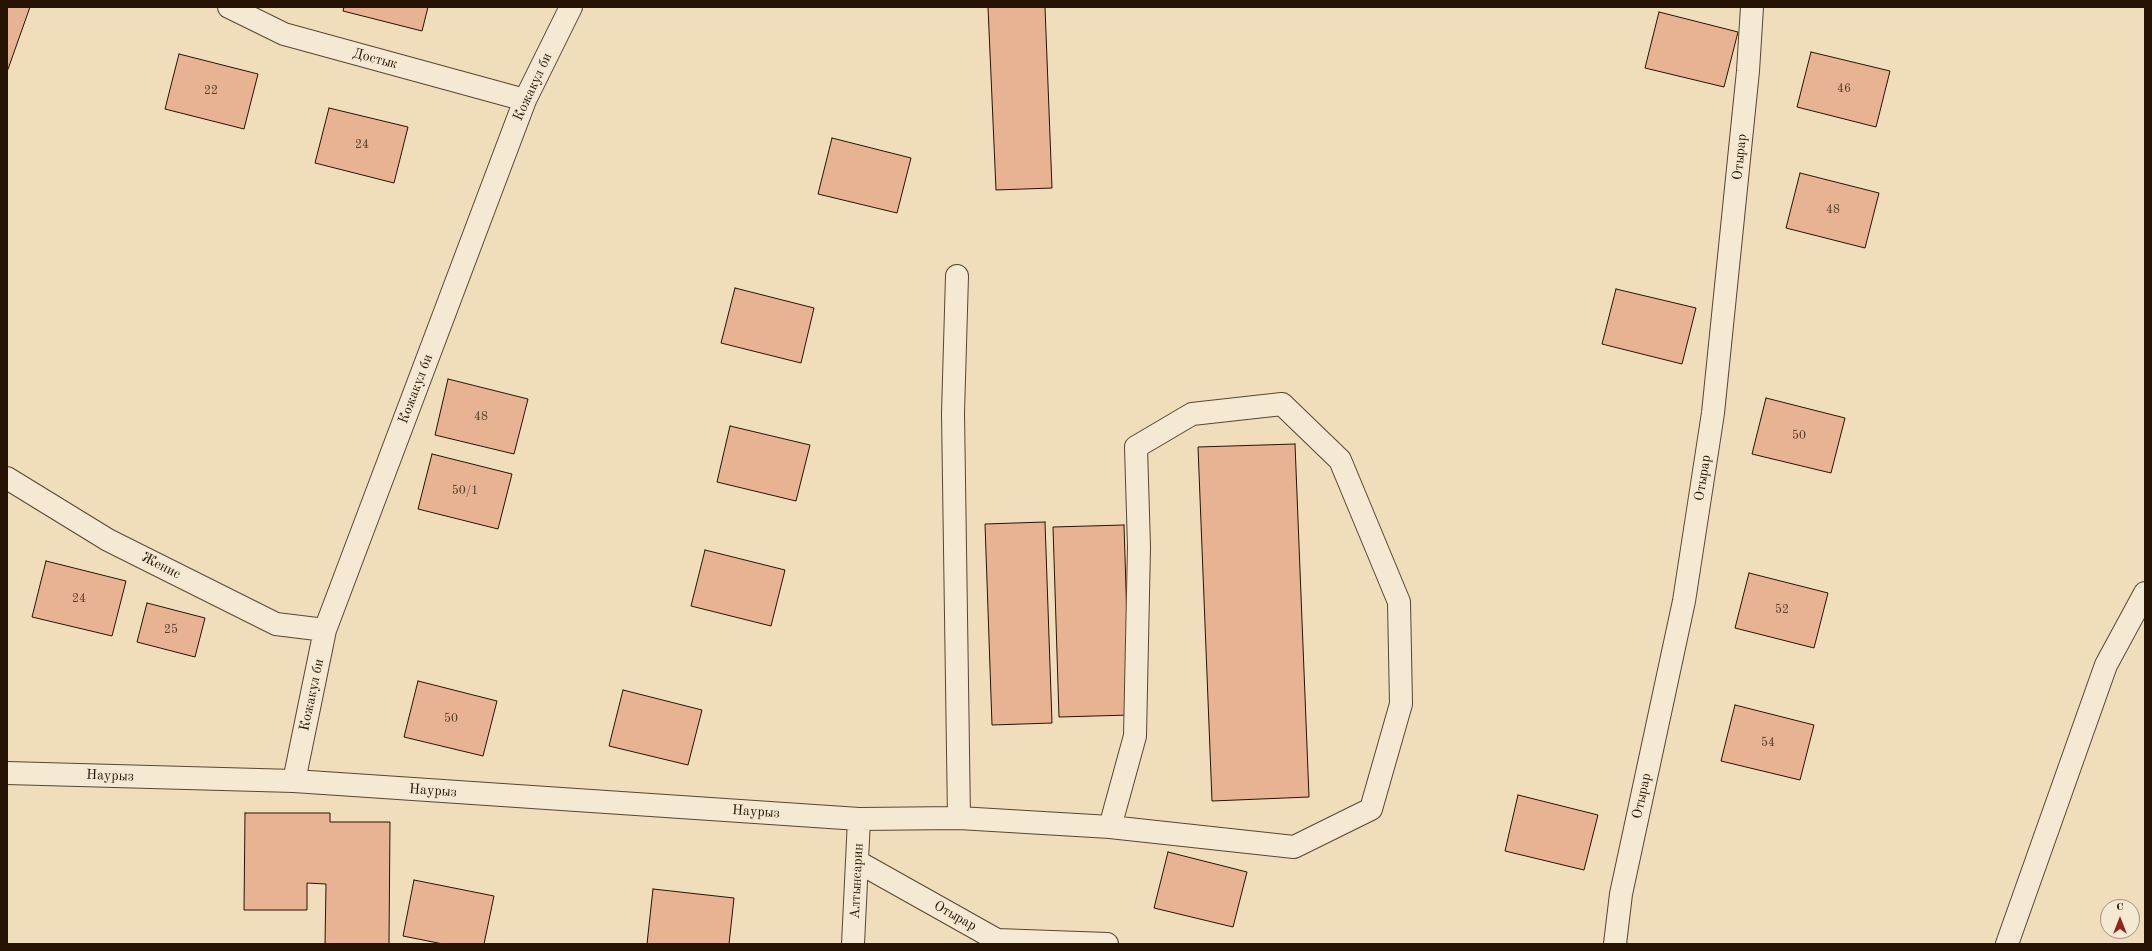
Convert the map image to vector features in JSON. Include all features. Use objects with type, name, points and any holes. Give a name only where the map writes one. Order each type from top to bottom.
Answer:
[{"type":"street","name":"Достык","points":[[229,7],[284,34],[525,100]]},
{"type":"street","name":"Кожакул би","points":[[294,781],[325,630],[525,100],[571,7]]},
{"type":"street","name":"Отырар","points":[[1615,944],[1621,894],[1684,600],[1713,413],[1748,71],[1752,7]]},
{"type":"street","points":[[958,276],[954,413],[959,818]]},
{"type":"street","name":"Наурыз","points":[[7,773],[294,781],[859,819],[959,818],[1110,827],[1294,847],[1372,809],[1401,704],[1399,602],[1340,460],[1282,404],[1192,414],[1136,448],[1139,547],[1135,736],[1110,827]]},
{"type":"street","name":"Женис","points":[[7,478],[108,540],[276,624],[325,630]]},
{"type":"street","points":[[2007,944],[2106,665],[2145,593]]},
{"type":"street","name":"Алтынсарин","points":[[854,944],[859,819]]},
{"type":"street","name":"Отырар","points":[[858,862],[997,940],[1107,944]]},
{"type":"building","points":[[7,7],[30,7],[7,72]]},
{"type":"building","points":[[344,7],[428,7],[422,31],[343,11]]},
{"type":"building","points":[[988,7],[1045,7],[1052,188],[996,190]]},
{"type":"building","points":[[1659,12],[1738,32],[1724,87],[1645,68]]},
{"type":"building","points":[[1811,52],[1890,71],[1876,127],[1797,107]]},
{"type":"building","points":[[179,54],[258,74],[244,129],[165,109]]},
{"type":"building","points":[[329,108],[408,127],[394,183],[315,163]]},
{"type":"building","points":[[832,138],[911,158],[897,213],[818,194]]},
{"type":"building","points":[[1800,173],[1879,193],[1865,248],[1786,228]]},
{"type":"building","points":[[735,288],[814,308],[801,363],[721,343]]},
{"type":"building","points":[[1616,289],[1696,308],[1682,364],[1602,344]]},
{"type":"building","points":[[448,379],[528,399],[514,454],[435,435]]},
{"type":"building","points":[[1766,398],[1845,418],[1831,473],[1752,454]]},
{"type":"building","points":[[730,426],[810,445],[796,501],[717,482]]},
{"type":"building","points":[[1295,444],[1309,797],[1212,801],[1198,447]]},
{"type":"building","points":[[432,454],[512,474],[498,529],[418,509]]},
{"type":"building","points":[[1045,522],[1052,723],[992,725],[985,524]]},
{"type":"building","points":[[1124,525],[1130,715],[1059,717],[1053,527]]},
{"type":"building","points":[[705,550],[785,570],[771,626],[691,606]]},
{"type":"building","points":[[46,561],[126,581],[112,636],[32,617]]},
{"type":"building","points":[[1749,573],[1828,593],[1814,648],[1735,628]]},
{"type":"building","points":[[147,603],[205,618],[195,657],[137,642]]},
{"type":"building","points":[[418,681],[497,701],[483,756],[404,737]]},
{"type":"building","points":[[623,690],[702,710],[688,765],[609,746]]},
{"type":"building","points":[[1735,705],[1814,725],[1800,780],[1721,761]]},
{"type":"building","points":[[1518,795],[1598,815],[1584,870],[1505,851]]},
{"type":"building","points":[[245,813],[330,813],[330,822],[390,822],[389,944],[325,944],[326,884],[307,883],[307,910],[244,910]]},
{"type":"building","points":[[1168,852],[1247,872],[1233,927],[1154,908]]},
{"type":"building","points":[[414,880],[494,896],[484,944],[443,944],[403,936]]},
{"type":"building","points":[[653,889],[734,898],[729,944],[647,944]]}]
